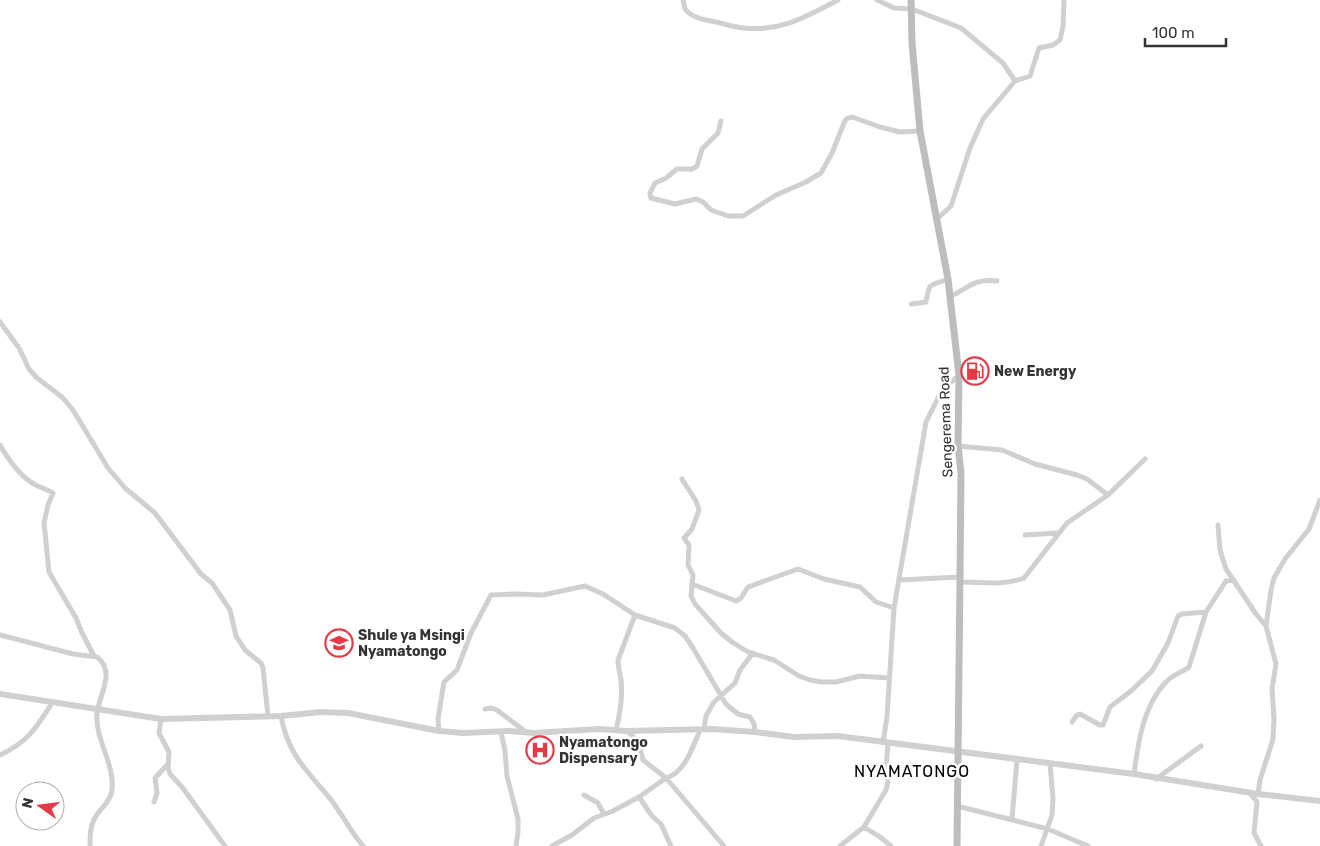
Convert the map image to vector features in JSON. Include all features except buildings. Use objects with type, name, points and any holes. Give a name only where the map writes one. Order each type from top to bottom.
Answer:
[{"type":"main road","name":"Sengerema Road","points":[[911,0],[912,43],[920,131],[951,296],[959,374],[960,579],[957,846]]},
{"type":"street","points":[[683,0],[685,9],[692,15],[705,20],[745,28],[774,28],[814,14],[838,0]]},
{"type":"street","points":[[877,0],[894,8],[912,9],[954,24],[966,31],[1003,63],[1014,81]]},
{"type":"street","points":[[936,220],[951,206],[970,148],[984,119],[1014,81],[1030,76],[1039,48],[1052,45],[1060,40],[1063,26],[1064,0]]},
{"type":"street","points":[[721,121],[718,133],[702,149],[697,166],[692,169],[677,169],[666,178],[655,183],[651,191],[651,198],[675,204],[696,199],[703,202],[711,210],[728,216],[742,216],[776,195],[806,182],[821,172],[832,153],[844,123],[849,118],[852,117],[900,132],[920,131]]},
{"type":"street","points":[[911,304],[924,304],[930,285],[948,279]]},
{"type":"street","points":[[951,296],[976,281],[984,279],[997,281]]},
{"type":"street","points":[[0,322],[19,348],[37,378],[62,397],[73,410],[108,468],[125,488],[159,517],[171,532],[178,546],[195,564],[201,574],[212,583],[227,604],[236,636],[245,650],[262,665],[268,716]]},
{"type":"street","points":[[840,846],[864,827],[888,786],[885,742],[894,608],[926,422],[941,392],[959,374]]},
{"type":"street","points":[[0,445],[11,462],[31,482],[53,493],[44,523],[48,568],[76,618],[94,656]]},
{"type":"street","points":[[958,446],[1002,450],[1035,464],[1087,479],[1108,494]]},
{"type":"street","points":[[899,580],[960,579],[1014,582],[1024,578],[1058,533],[1076,515],[1108,494],[1145,459]]},
{"type":"street","points":[[682,479],[696,501],[699,510],[692,529],[684,538],[689,545],[688,565],[693,572],[690,593],[695,604],[725,637],[744,650],[774,660],[810,680],[836,682],[860,676],[889,678]]},
{"type":"street","points":[[1266,626],[1274,578],[1285,559],[1309,529],[1320,500]]},
{"type":"street","points":[[1218,525],[1222,561],[1256,614],[1266,626],[1276,664],[1272,689],[1273,740],[1260,780],[1258,794]]},
{"type":"street","points":[[1025,535],[1058,533]]},
{"type":"street","points":[[692,584],[707,588],[736,601],[741,598],[748,587],[798,570],[819,578],[860,587],[876,602],[894,608]]},
{"type":"street","points":[[1134,774],[1141,731],[1154,697],[1171,678],[1189,667],[1206,612],[1223,583],[1234,580]]},
{"type":"street","points":[[438,731],[444,682],[458,670],[471,633],[492,595],[543,595],[585,586],[602,594],[635,615],[679,630],[698,656],[726,704],[738,714],[750,717],[756,732]]},
{"type":"street","points":[[1072,722],[1080,714],[1100,725],[1103,724],[1110,707],[1131,691],[1152,671],[1168,643],[1178,616],[1206,612]]},
{"type":"street","points":[[616,730],[622,702],[618,660],[635,615]]},
{"type":"street","points":[[0,636],[73,654],[94,656],[103,662],[106,672],[105,686],[98,710],[98,728],[109,765],[112,790],[107,802],[92,824],[90,846]]},
{"type":"street","points":[[552,846],[572,836],[594,818],[613,811],[639,797],[676,773],[702,730],[706,716],[720,696],[736,684],[740,670],[753,653]]},
{"type":"street","points":[[0,694],[161,720],[281,716],[321,712],[348,713],[438,731],[463,733],[702,730],[756,732],[794,737],[838,736],[1134,774],[1258,794],[1320,801]]},
{"type":"street","points":[[0,755],[15,748],[24,741],[52,703]]},
{"type":"street","points":[[485,709],[497,710],[527,733]]},
{"type":"street","points":[[281,716],[287,741],[295,757],[332,801],[352,833],[363,846]]},
{"type":"street","points":[[161,720],[160,733],[169,752],[169,770],[172,778],[181,786],[224,846]]},
{"type":"street","points":[[627,731],[638,741],[643,760],[666,778],[721,845]]},
{"type":"street","points":[[501,732],[505,750],[507,776],[518,819],[516,846]]},
{"type":"street","points":[[1156,779],[1201,746]]},
{"type":"street","points":[[1012,819],[1017,760]]},
{"type":"street","points":[[154,802],[156,793],[155,778],[169,764]]},
{"type":"street","points":[[1041,846],[1048,829],[1053,807],[1050,764]]},
{"type":"street","points":[[1249,792],[1257,802],[1254,833],[1261,846]]},
{"type":"street","points":[[584,795],[598,803],[604,814]]},
{"type":"street","points":[[639,797],[652,816],[661,824],[670,846]]},
{"type":"street","points":[[957,806],[1048,829],[1088,846]]},
{"type":"street","points":[[864,827],[891,846]]},
{"type":"place","name":"New Energy","points":[[975,371]]},
{"type":"place","name":"Shule ya Msingi Nyamatongo","points":[[339,643]]},
{"type":"place","name":"Nyamatongo Dispensary","points":[[540,750]]},
{"type":"district","name":"NYAMATONGO","points":[[912,771]]}]
